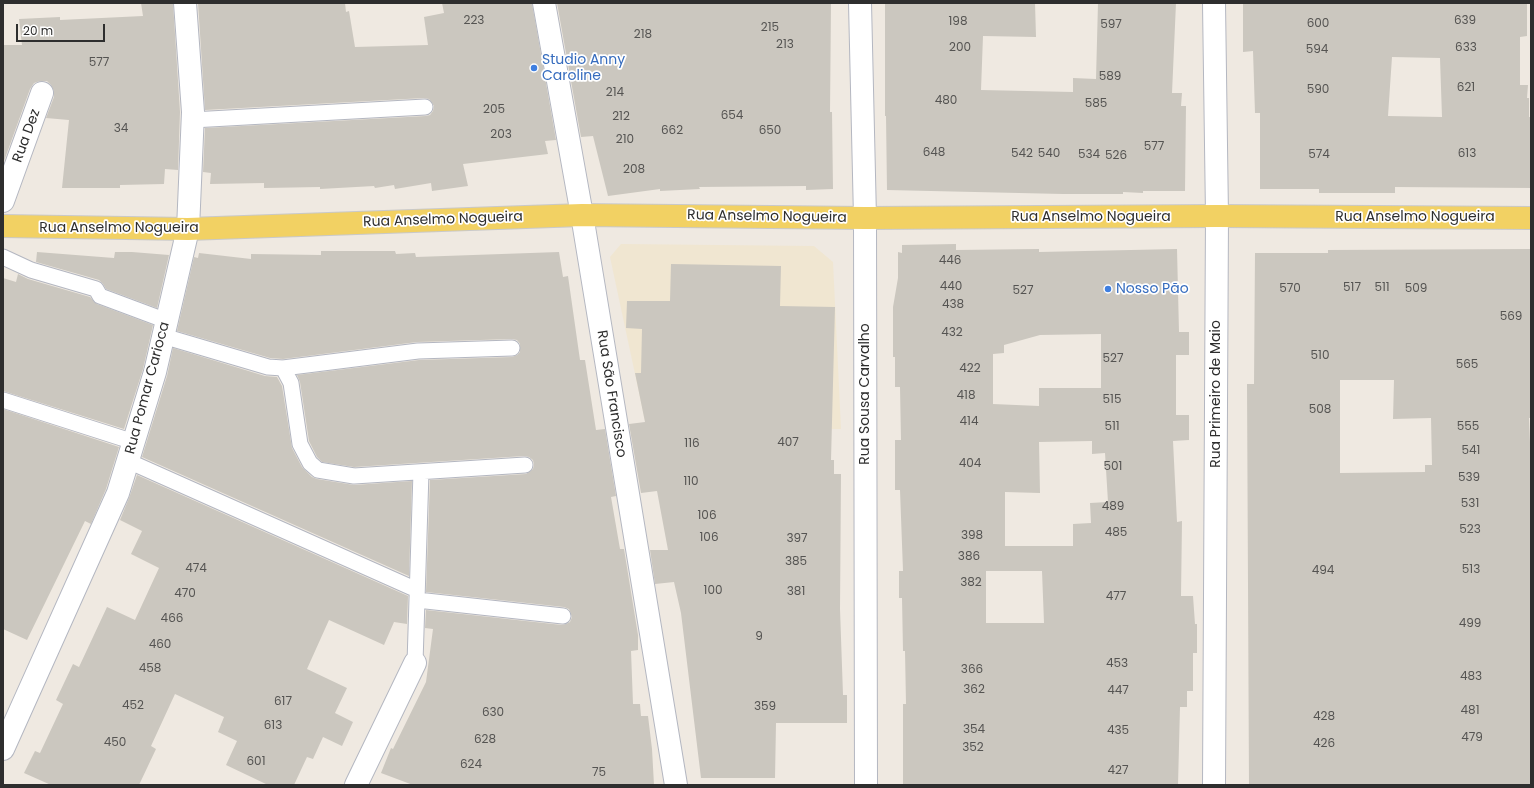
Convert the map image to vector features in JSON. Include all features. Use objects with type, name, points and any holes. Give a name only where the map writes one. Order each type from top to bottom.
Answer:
[{"type":"main road","name":"Rua Anselmo Nogueira","points":[[3,226],[188,229],[582,215],[865,218],[1217,216],[1531,218]]},
{"type":"street","name":"Rua Pomar Carioca","points":[[3,749],[118,493],[155,372],[188,229],[193,112],[185,3]]},
{"type":"street","name":"Rua São Francisco","points":[[544,3],[582,215],[676,785]]},
{"type":"street","name":"Rua Sousa Carvalho","points":[[860,3],[865,218],[866,785]]},
{"type":"street","name":"Rua Primeiro de Maio","points":[[1214,3],[1217,216],[1214,785]]},
{"type":"street","name":"Rua Dez","points":[[3,201],[42,93]]},
{"type":"street","points":[[356,785],[415,663]]},
{"type":"lane","points":[[192,120],[425,108]]},
{"type":"lane","points":[[3,258],[31,270],[96,289],[100,296],[165,329],[268,366],[283,368],[418,351],[512,348]]},
{"type":"lane","points":[[283,368],[291,383],[300,444],[310,463],[318,470],[354,476],[525,465]]},
{"type":"lane","points":[[3,400],[131,451],[417,595],[564,616]]},
{"type":"lane","points":[[415,663],[421,472]]},
{"type":"shaded area","points":[[621,244],[814,246],[833,262],[841,429],[647,430],[610,257]]},
{"type":"building","points":[[141,3],[173,3],[180,112],[178,170],[165,169],[164,184],[120,185],[120,188],[62,188],[69,120],[46,118],[54,97],[54,91],[47,81],[34,83],[30,89],[3,164],[3,45],[22,45],[19,19],[60,17],[60,20],[143,16]]},
{"type":"building","points":[[198,3],[345,3],[346,12],[349,11],[355,47],[428,45],[424,17],[444,13],[442,3],[532,3],[556,140],[545,141],[548,154],[463,164],[468,186],[432,191],[431,183],[395,189],[394,185],[375,188],[374,186],[320,189],[320,187],[264,188],[264,183],[210,184],[211,173],[203,172],[205,128],[426,116],[430,115],[434,106],[429,99],[424,98],[205,110]]},
{"type":"building","points":[[557,3],[831,3],[830,112],[832,112],[833,189],[806,190],[806,186],[699,187],[700,189],[660,191],[660,189],[608,196],[593,136],[581,137]]},
{"type":"building","points":[[885,3],[1035,3],[1036,37],[983,36],[981,90],[1073,92],[1073,78],[1096,79],[1098,3],[1176,3],[1172,93],[1182,93],[1181,106],[1186,106],[1185,191],[1143,191],[1143,193],[1123,192],[1123,194],[1063,194],[887,190],[885,116]]},
{"type":"building","points":[[1243,3],[1527,3],[1527,36],[1520,37],[1520,85],[1528,85],[1527,98],[1529,98],[1529,117],[1531,117],[1531,188],[1395,187],[1395,193],[1319,193],[1319,189],[1260,189],[1260,113],[1255,113],[1253,51],[1243,52]],"holes":[[[1392,57],[1440,58],[1442,117],[1388,116]]]},
{"type":"building","points":[[956,244],[956,250],[1039,249],[1039,252],[1177,249],[1179,332],[1189,332],[1189,355],[1176,355],[1176,415],[1189,415],[1189,440],[1173,441],[1177,522],[1182,521],[1181,596],[1193,596],[1195,624],[1197,624],[1197,653],[1193,653],[1193,691],[1187,691],[1187,707],[1180,707],[1178,785],[903,785],[903,704],[906,704],[905,651],[903,651],[902,598],[899,598],[899,571],[903,571],[900,490],[895,490],[895,440],[901,440],[900,387],[895,387],[895,357],[893,357],[893,307],[898,278],[898,252],[902,253],[902,245]],"holes":[[[1101,334],[1101,388],[1039,388],[1039,406],[993,404],[993,354],[1004,353],[1004,345],[1040,335]],[[1092,441],[1092,454],[1105,453],[1108,502],[1090,503],[1091,523],[1073,524],[1073,546],[1005,546],[1005,492],[1040,493],[1039,442]],[[986,571],[1042,571],[1044,623],[986,623]]]},
{"type":"building","points":[[1531,249],[1531,418],[1529,418],[1531,466],[1531,785],[1249,785],[1247,384],[1254,384],[1255,253],[1328,253],[1328,250]],"holes":[[[1340,380],[1394,380],[1393,419],[1431,418],[1432,465],[1425,465],[1425,472],[1340,473]]]},
{"type":"building","points":[[321,251],[395,251],[396,254],[415,253],[416,257],[559,252],[563,277],[568,276],[580,360],[585,360],[596,430],[605,429],[616,496],[611,497],[620,549],[624,549],[638,635],[638,650],[631,651],[633,704],[640,704],[641,716],[648,716],[654,785],[413,785],[381,773],[391,748],[393,749],[426,682],[433,629],[425,628],[426,610],[562,625],[570,622],[572,617],[569,609],[564,607],[426,592],[430,480],[526,474],[533,469],[534,465],[533,460],[529,457],[524,456],[354,467],[322,462],[317,457],[309,441],[300,382],[297,375],[419,360],[512,357],[520,352],[520,344],[517,340],[417,342],[283,359],[270,358],[177,331],[194,257],[198,258],[199,253],[251,259],[251,254],[321,255]]},
{"type":"building","points":[[37,252],[114,258],[115,252],[169,255],[157,308],[106,289],[99,280],[36,262]]},
{"type":"building","points":[[671,264],[781,266],[780,306],[835,307],[831,460],[834,460],[834,474],[841,474],[840,609],[843,695],[847,695],[847,723],[776,723],[775,778],[701,778],[681,613],[674,582],[655,584],[650,550],[668,550],[657,491],[641,493],[629,424],[645,422],[635,373],[641,373],[642,329],[626,328],[627,301],[670,301]]},
{"type":"building","points":[[18,274],[28,279],[90,297],[97,304],[153,325],[143,369],[124,429],[3,391],[3,278],[16,282]]},
{"type":"building","points":[[173,348],[265,376],[277,377],[282,386],[292,448],[302,467],[312,477],[354,485],[412,481],[409,576],[142,457],[167,376]]},
{"type":"building","points":[[3,409],[119,447],[106,489],[91,524],[85,521],[27,640],[3,629]]},
{"type":"building","points":[[137,475],[408,596],[407,624],[394,622],[384,645],[329,620],[307,669],[347,688],[335,713],[353,722],[342,746],[323,737],[313,759],[307,757],[294,785],[268,785],[226,765],[237,741],[218,732],[224,717],[175,694],[151,746],[156,749],[139,785],[51,785],[24,773],[35,751],[40,753],[63,704],[56,700],[73,664],[79,667],[107,607],[135,620],[159,568],[131,554],[142,531],[120,520]]},
{"type":"place","name":"Studio Anny Caroline","points":[[534,68]]},
{"type":"place","name":"Nosso Pão","points":[[1108,289]]}]
